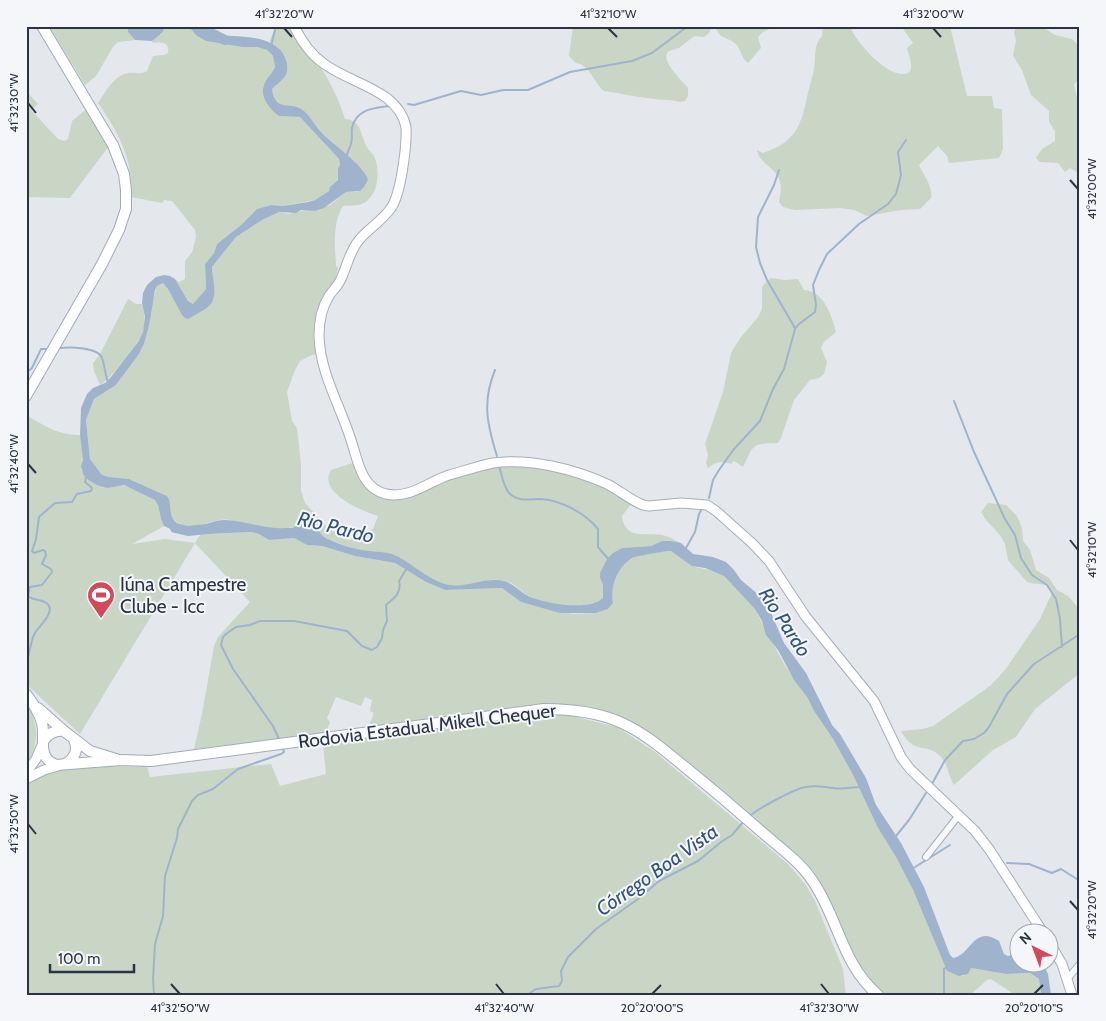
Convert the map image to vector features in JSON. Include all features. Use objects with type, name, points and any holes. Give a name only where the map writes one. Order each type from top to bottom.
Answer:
[{"type":"main road","points":[[26,396],[102,264],[119,230],[126,209],[124,174],[113,145],[42,26]]},
{"type":"main road","points":[[26,694],[41,720],[42,750],[47,760],[56,764],[121,760]]},
{"type":"main road","points":[[33,704],[64,732],[90,751],[121,760]]},
{"type":"main road","name":"Rodovia Estadual Mikell Chequer","points":[[121,760],[158,760],[523,711],[558,709],[600,715],[633,728],[654,742],[727,801],[797,863],[818,889],[846,952],[857,970],[878,995]]},
{"type":"main road","points":[[43,743],[50,733],[55,731],[64,732]]},
{"type":"main road","points":[[63,764],[75,755],[76,746],[73,738]]},
{"type":"street","points":[[294,26],[300,38],[322,62],[394,103],[405,119],[406,127],[398,189],[392,206],[352,249],[341,280],[325,303],[320,320],[320,343],[328,381],[351,439],[361,472],[370,485],[386,494],[404,495],[439,478],[480,466],[507,462],[524,463],[556,467],[588,476],[609,485],[643,505],[681,503],[700,504],[711,507],[752,543],[769,561],[806,617],[874,701],[901,757],[910,769],[975,831],[989,849],[1038,924]]},
{"type":"street","points":[[26,773],[36,759],[43,743]]},
{"type":"street","points":[[26,779],[44,770],[63,764]]},
{"type":"street","points":[[926,858],[959,815]]},
{"type":"street","points":[[1058,957],[1068,978],[1072,995]]},
{"type":"street","points":[[1068,978],[1080,964]]},
{"type":"green space","points":[[49,26],[127,26],[128,32],[135,40],[118,42],[96,76],[85,85]]},
{"type":"green space","points":[[165,26],[188,26],[197,36],[206,41],[242,47],[257,47],[267,50],[273,56],[275,67],[266,80],[263,89],[266,102],[279,116],[300,117],[339,159],[340,165],[337,182],[333,184],[329,191],[315,200],[283,206],[271,205],[257,209],[241,225],[217,244],[214,253],[205,264],[206,289],[193,304],[188,301],[175,279],[179,282],[185,279],[185,261],[192,252],[196,236],[195,230],[172,201],[164,200],[162,203],[131,197],[130,171],[123,147],[112,124],[98,103],[118,77],[128,73],[145,72],[153,56],[168,53],[166,45],[153,43],[152,41],[163,32]]},
{"type":"green space","points":[[276,26],[290,26],[315,59],[335,93],[345,119],[351,120],[358,125],[368,148],[374,156],[378,173],[372,196],[359,205],[343,206],[339,213],[335,235],[336,266],[338,268],[335,282],[325,297],[321,353],[300,361],[287,392],[292,421],[297,428],[301,464],[301,490],[305,503],[329,529],[349,540],[356,539],[373,529],[378,516],[343,500],[330,486],[328,478],[331,470],[356,462],[376,486],[387,491],[401,493],[439,475],[478,461],[490,459],[506,457],[563,464],[582,470],[632,503],[622,516],[627,529],[637,534],[664,536],[681,543],[662,541],[651,546],[622,548],[607,559],[600,578],[603,585],[603,598],[597,602],[570,606],[540,601],[509,582],[498,580],[455,586],[448,585],[434,580],[395,556],[345,546],[299,523],[285,529],[268,528],[226,520],[214,521],[195,527],[184,526],[172,517],[167,496],[129,479],[102,475],[90,459],[86,420],[94,399],[116,385],[139,354],[149,326],[151,308],[157,286],[163,283],[167,287],[181,311],[189,319],[214,298],[212,267],[236,237],[262,220],[279,212],[288,214],[306,210],[315,211],[330,205],[346,192],[358,192],[363,170],[320,131],[304,112],[280,104],[274,96],[272,89],[285,77],[288,65],[278,47],[269,42]]},
{"type":"green space","points":[[573,26],[776,26],[763,32],[758,37],[761,48],[748,63],[737,45],[721,36],[715,28],[711,29],[704,37],[695,36],[679,48],[668,52],[666,56],[669,66],[688,88],[688,96],[685,101],[680,102],[604,91],[585,67],[576,63],[569,56]]},
{"type":"green space","points":[[823,26],[850,26],[858,40],[872,56],[888,69],[903,74],[908,73],[910,70],[911,62],[907,48],[913,43],[901,26],[950,26],[967,96],[992,96],[994,108],[1002,109],[1003,149],[999,158],[949,163],[947,156],[938,146],[919,165],[929,185],[931,194],[931,198],[920,209],[867,216],[854,210],[840,208],[795,210],[783,207],[779,202],[781,187],[778,177],[761,159],[757,150],[763,153],[784,143],[796,130],[803,113],[814,72],[816,47],[822,36]]},
{"type":"green space","points":[[1016,26],[1041,26],[1055,35],[1072,39],[1080,47],[1080,77],[1074,85],[1080,115],[1080,174],[1070,168],[1065,172],[1058,163],[1040,162],[1036,158],[1042,149],[1055,141],[1055,131],[1049,122],[1049,111],[1031,95],[1022,70],[1013,56]]},
{"type":"green space","points":[[26,91],[38,104],[31,110],[58,139],[64,141],[68,139],[72,121],[89,107],[112,142],[70,198],[26,197]]},
{"type":"green space","points":[[771,278],[798,279],[804,290],[811,291],[817,295],[826,305],[836,332],[824,342],[821,348],[827,362],[824,374],[819,378],[810,380],[794,400],[778,443],[755,446],[743,467],[734,461],[731,464],[719,462],[708,468],[706,463],[708,455],[705,444],[723,392],[731,353],[741,337],[758,317],[762,309],[762,287]]},
{"type":"green space","points":[[128,299],[136,304],[142,304],[145,320],[143,331],[137,343],[124,360],[100,385],[93,363],[100,354]]},
{"type":"green space","name":"Iúna Campestre Clube - Icc","points":[[26,415],[58,432],[80,435],[83,455],[81,469],[91,482],[102,485],[129,487],[157,501],[164,526],[132,544],[165,539],[195,543],[80,734],[26,684]]},
{"type":"green space","points":[[988,503],[1006,505],[1017,516],[1022,528],[1023,541],[1030,550],[1036,570],[1049,578],[1057,590],[1068,596],[1080,610],[1080,673],[1035,709],[1016,737],[993,750],[954,785],[945,762],[940,756],[935,752],[911,743],[901,731],[933,726],[990,686],[1005,670],[1040,619],[1051,595],[1047,585],[1026,581],[1008,560],[1005,544],[1000,535],[981,512]]},
{"type":"green space","points":[[202,532],[209,534],[251,532],[269,540],[294,538],[307,545],[322,546],[355,556],[395,563],[426,582],[445,590],[502,588],[521,602],[573,614],[596,613],[608,609],[613,603],[614,584],[619,572],[632,558],[639,556],[671,551],[695,567],[724,576],[754,608],[784,664],[833,739],[853,775],[878,828],[913,890],[947,971],[963,976],[971,968],[1006,974],[1032,974],[1039,979],[1041,995],[1015,995],[991,979],[987,980],[970,995],[879,995],[862,978],[819,889],[655,740],[588,708],[548,703],[491,710],[436,721],[368,728],[374,713],[370,711],[372,700],[365,697],[361,706],[336,697],[327,718],[330,722],[326,733],[194,749],[214,646],[218,637],[250,602],[195,543]]},
{"type":"green space","points":[[26,703],[34,719],[36,734],[33,750],[26,766]]},
{"type":"green space","points":[[564,714],[617,727],[655,752],[788,864],[806,885],[815,901],[843,969],[846,995],[26,995],[26,786],[45,774],[69,768],[91,766],[147,766],[150,777],[271,764],[280,786],[326,774],[323,744],[534,716]]},
{"type":"water","points":[[127,26],[165,26],[163,32],[152,41],[135,40],[128,32]]},
{"type":"water","points":[[188,26],[213,35],[255,38],[274,45],[281,51],[286,60],[287,72],[272,89],[274,97],[281,104],[294,106],[304,111],[322,133],[361,168],[368,180],[360,191],[346,192],[324,208],[315,211],[301,210],[296,213],[279,212],[262,220],[236,237],[212,267],[214,297],[212,302],[207,308],[189,319],[182,315],[163,283],[157,286],[149,326],[139,354],[116,385],[94,399],[86,420],[90,459],[102,475],[129,479],[167,496],[170,502],[172,517],[183,526],[189,527],[225,520],[270,528],[292,528],[306,522],[313,525],[323,536],[330,540],[357,549],[392,554],[431,578],[445,584],[458,585],[490,580],[503,581],[508,582],[528,596],[559,604],[589,604],[603,598],[603,585],[600,573],[607,559],[622,548],[651,546],[662,541],[670,541],[681,543],[693,554],[713,557],[726,562],[741,580],[766,601],[784,643],[806,673],[832,725],[840,734],[866,778],[876,805],[901,843],[924,887],[950,955],[953,958],[959,956],[978,938],[983,936],[990,937],[999,941],[1004,954],[1008,956],[1008,974],[971,968],[968,974],[959,976],[947,971],[913,890],[878,828],[853,775],[833,739],[794,680],[778,650],[766,635],[762,621],[754,608],[724,576],[705,568],[692,566],[671,551],[639,556],[627,562],[619,572],[614,584],[613,603],[608,609],[596,613],[560,613],[521,602],[502,588],[445,590],[426,582],[395,563],[355,556],[322,546],[307,545],[294,538],[269,540],[251,532],[208,534],[193,531],[175,531],[164,526],[155,500],[124,485],[107,488],[88,480],[83,474],[81,466],[83,460],[80,435],[81,408],[87,394],[111,377],[138,342],[143,332],[145,317],[142,303],[143,293],[147,285],[156,277],[170,276],[175,279],[188,301],[193,304],[206,289],[205,264],[214,253],[217,244],[241,225],[257,209],[271,205],[283,206],[315,200],[329,191],[330,187],[338,180],[339,159],[300,117],[279,116],[266,102],[263,89],[266,80],[275,67],[273,56],[267,50],[257,47],[242,47],[206,41],[197,36]]},
{"type":"water","points":[[1032,974],[1048,974],[1051,995],[1041,995],[1039,979]]},
{"type":"waterway","name":"Rio Pardo","points":[[203,26],[211,33],[225,40]]},
{"type":"waterway","points":[[271,46],[276,26]]},
{"type":"waterway","points":[[408,104],[414,105],[461,91],[481,95],[503,90],[528,90],[570,72],[632,61],[652,53],[688,26]]},
{"type":"waterway","points":[[347,155],[352,142],[352,128],[357,117],[366,111],[390,106]]},
{"type":"waterway","points":[[709,498],[713,480],[719,470],[734,449],[760,421],[773,389],[784,369],[795,329],[815,312],[816,305],[813,285],[827,254],[859,224],[888,204],[896,194],[901,175],[898,152],[906,140]]},
{"type":"waterway","points":[[779,170],[774,185],[758,217],[756,247],[767,280],[795,328]]},
{"type":"waterway","points":[[60,348],[83,348],[99,354],[103,361],[108,382]]},
{"type":"waterway","points":[[26,373],[32,368],[41,349],[49,349]]},
{"type":"waterway","points":[[495,370],[488,392],[487,413],[497,456]]},
{"type":"waterway","points":[[954,401],[974,452],[1005,519],[1015,535],[1021,558],[1032,575],[1047,585],[1056,599],[1062,647]]},
{"type":"waterway","points":[[499,466],[506,488],[513,497],[556,502],[572,508],[593,523],[598,529],[598,547],[609,560]]},
{"type":"waterway","points":[[26,664],[33,637],[47,617],[50,609],[45,602],[28,596],[30,587],[42,585],[52,572],[51,569],[42,564],[46,555],[45,551],[34,553],[32,551],[39,517],[55,503],[72,502],[77,494],[91,491],[92,488],[85,482],[86,477]]},
{"type":"waterway","points":[[686,548],[695,532],[699,514],[703,507]]},
{"type":"waterway","name":"Rio Pardo","points":[[175,528],[188,531],[207,529]]},
{"type":"waterway","points":[[279,739],[273,726],[233,669],[221,645],[223,637],[236,627],[260,621],[294,621],[347,631],[362,646],[372,650],[377,647],[382,638],[387,621],[386,605],[398,592],[399,581],[407,568]]},
{"type":"waterway","points":[[932,784],[945,760],[963,741],[974,739],[984,733],[1007,694],[1034,664],[1080,634]]},
{"type":"waterway","points":[[154,995],[155,944],[163,916],[165,876],[178,829],[192,801],[198,795],[213,789],[238,769],[281,754],[284,752],[283,748]]},
{"type":"waterway","name":"Córrego Boa Vista","points":[[751,815],[778,799],[806,787],[817,786],[840,789],[860,787]]},
{"type":"waterway","points":[[896,836],[909,820],[926,793]]},
{"type":"waterway","name":"Córrego Boa Vista","points":[[527,995],[536,989],[559,986],[562,981],[561,971],[568,957],[596,929],[638,899],[659,881],[698,861],[732,835],[743,822]]},
{"type":"waterway","points":[[912,869],[950,845]]},
{"type":"waterway","points":[[1007,863],[1029,864],[1052,873],[1061,869],[1080,881]]},
{"type":"waterway","points":[[944,995],[944,969],[948,967]]},
{"type":"place","name":"Iúna Campestre Clube - Icc","points":[[101,619]]}]
